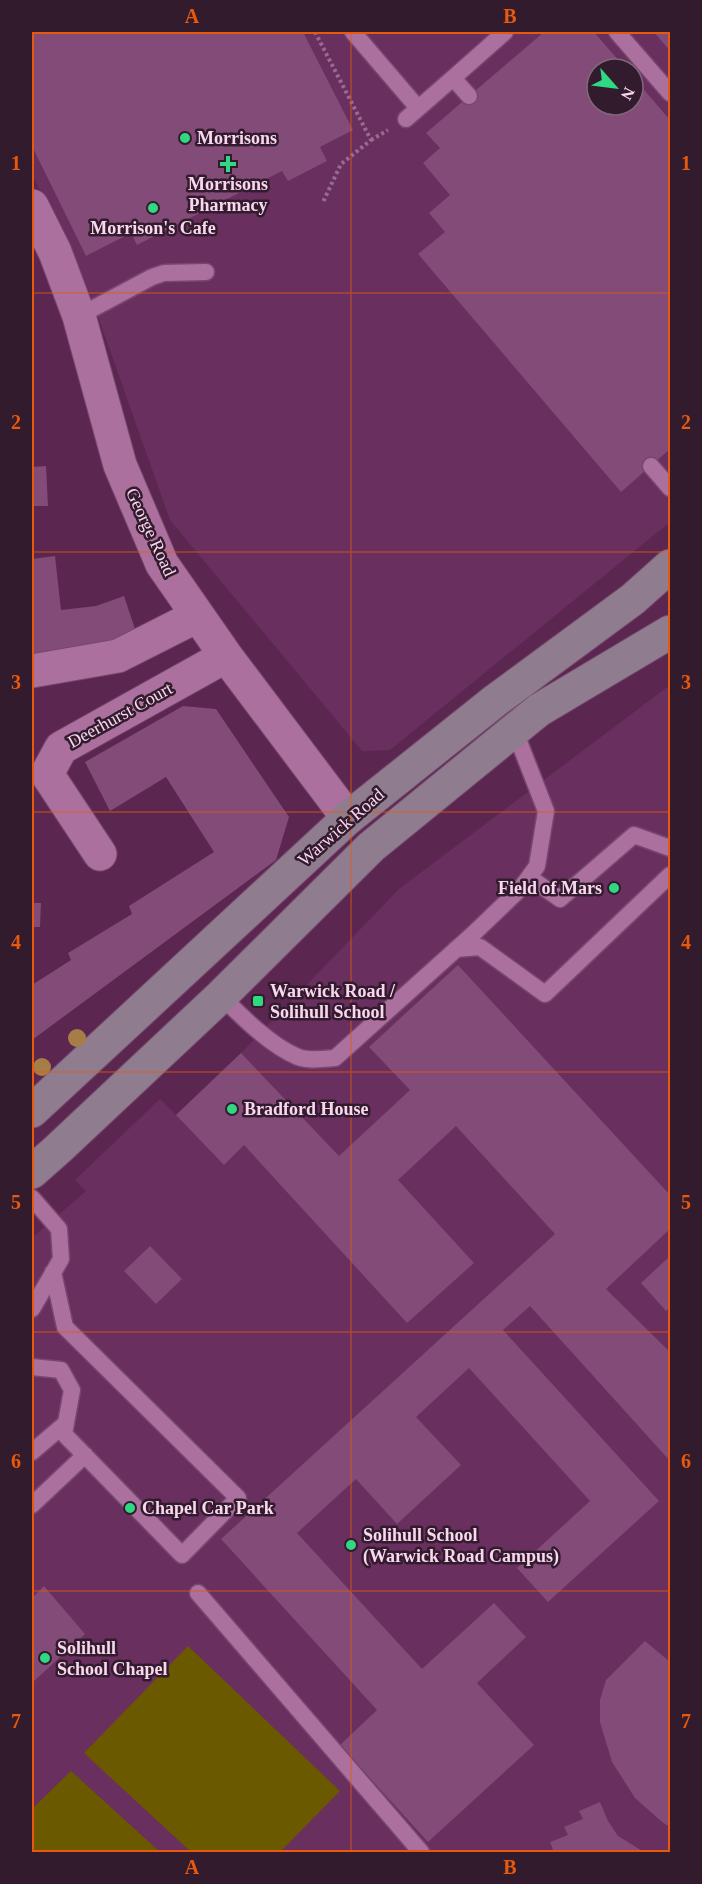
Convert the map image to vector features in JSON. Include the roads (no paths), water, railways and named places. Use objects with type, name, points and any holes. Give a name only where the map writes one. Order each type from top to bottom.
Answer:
[{"type":"main road","name":"Warwick Road","points":[[32,1112],[348,818],[496,700],[633,599],[670,566]]},
{"type":"main road","name":"Warwick Road","points":[[32,1172],[221,996],[371,847],[539,710],[670,632]]},
{"type":"main road","points":[[348,818],[371,847]]},
{"type":"street","name":"George Road","points":[[32,206],[55,252],[79,316],[124,475],[162,564],[226,656],[348,818]]},
{"type":"street","points":[[32,671],[118,656],[197,616]]},
{"type":"street","name":"Deerhurst Court","points":[[100,854],[47,774],[61,748],[226,656]]},
{"type":"lane","points":[[353,32],[418,108]]},
{"type":"lane","points":[[406,119],[505,32]]},
{"type":"lane","points":[[617,32],[670,93]]},
{"type":"lane","points":[[453,78],[469,96]]},
{"type":"lane","points":[[79,316],[152,277],[164,273],[206,272]]},
{"type":"lane","points":[[651,466],[670,488]]},
{"type":"lane","points":[[221,996],[248,1022],[299,1057],[335,1058],[456,949],[521,888],[537,866],[546,811],[514,729]]},
{"type":"lane","points":[[529,877],[560,899],[634,836],[670,848]]},
{"type":"lane","points":[[456,949],[480,947],[545,994],[670,875]]},
{"type":"lane","points":[[32,1198],[59,1229],[61,1259],[32,1309]]},
{"type":"lane","points":[[32,1366],[61,1370],[72,1390],[64,1434],[182,1555],[238,1498],[65,1327],[53,1272]]},
{"type":"lane","points":[[32,1452],[66,1423]]},
{"type":"lane","points":[[32,1505],[85,1455]]},
{"type":"lane","points":[[198,1593],[421,1852]]},
{"type":"place","name":"Morrisons","points":[[185,138]]},
{"type":"place","name":"Morrisons Pharmacy","points":[[228,164]]},
{"type":"place","name":"Morrison's Cafe","points":[[153,208]]},
{"type":"place","name":"Field of Mars","points":[[614,888]]},
{"type":"place","name":"Warwick Road / Solihull School","points":[[258,1001]]},
{"type":"place","name":"Bradford House","points":[[232,1109]]},
{"type":"place","name":"Chapel Car Park","points":[[130,1508]]},
{"type":"place","name":"Solihull School (Warwick Road Campus)","points":[[351,1545]]},
{"type":"place","name":"Solihull School Chapel","points":[[45,1658]]}]
